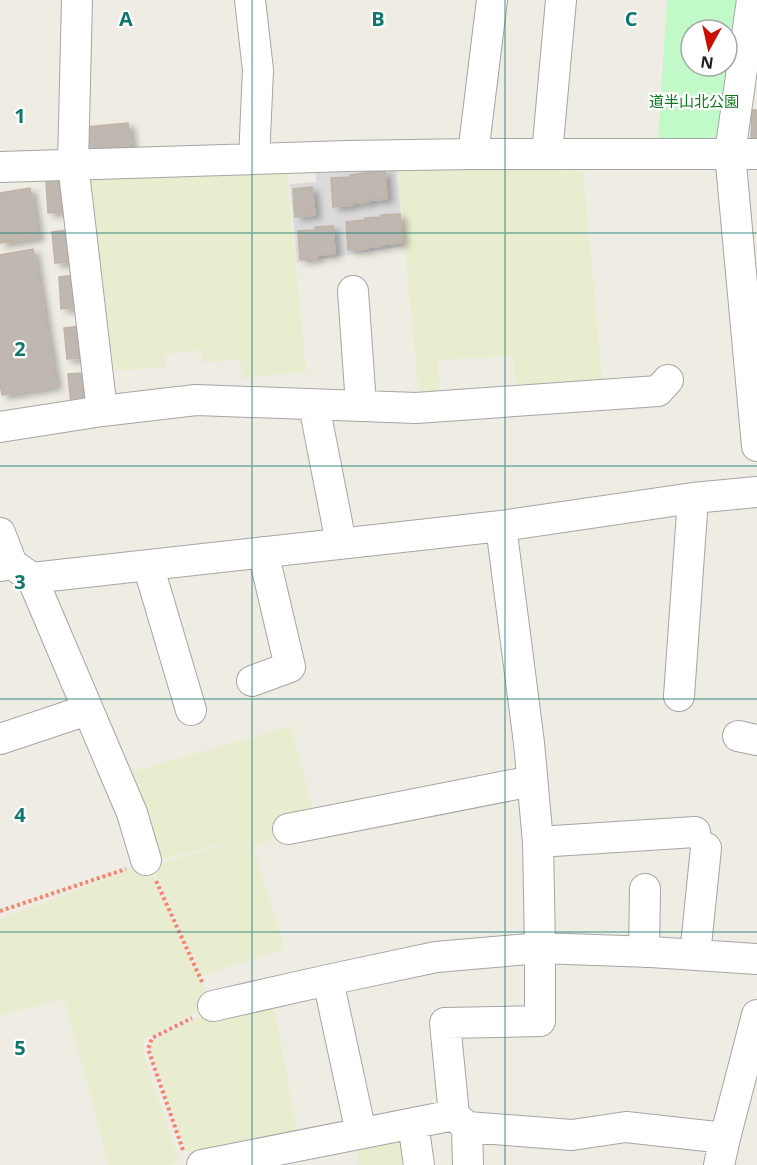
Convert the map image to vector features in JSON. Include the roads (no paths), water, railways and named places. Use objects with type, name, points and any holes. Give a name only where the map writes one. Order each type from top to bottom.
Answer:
[{"type":"street","points":[[77,0],[73,164],[102,411]]},
{"type":"street","points":[[250,0],[258,70],[254,159]]},
{"type":"street","points":[[474,154],[492,0]]},
{"type":"street","points":[[548,154],[561,0]]},
{"type":"street","points":[[753,4],[743,153],[757,446]]},
{"type":"street","points":[[0,167],[474,154],[743,153]]},
{"type":"street","points":[[353,291],[361,405]]},
{"type":"street","points":[[0,428],[102,411],[196,400],[416,408],[658,391],[668,380]]},
{"type":"street","points":[[314,405],[341,543]]},
{"type":"street","points":[[15,569],[148,565],[501,526],[693,498],[757,492]]},
{"type":"street","points":[[679,696],[693,498]]},
{"type":"street","points":[[468,1165],[445,1023],[540,1021],[538,842],[529,743],[501,526]]},
{"type":"street","points":[[0,533],[15,569],[87,710],[132,813],[146,860]]},
{"type":"street","points":[[252,681],[290,667],[263,552]]},
{"type":"street","points":[[148,565],[191,710]]},
{"type":"street","points":[[0,739],[87,710]]},
{"type":"street","points":[[288,829],[532,781]]},
{"type":"street","points":[[538,842],[700,840],[694,955]]},
{"type":"street","points":[[644,952],[645,889]]},
{"type":"street","points":[[213,1006],[436,957],[540,948],[757,959]]},
{"type":"street","points":[[328,980],[361,1133]]},
{"type":"street","points":[[194,1160],[298,1155],[361,1133],[413,1123],[460,1121],[572,1135],[626,1127],[722,1152],[752,1056],[757,1015]]},
{"type":"street","points":[[413,1123],[419,1165]]},
{"type":"park label","name":"道半山北公園","points":[[694,102]]}]
